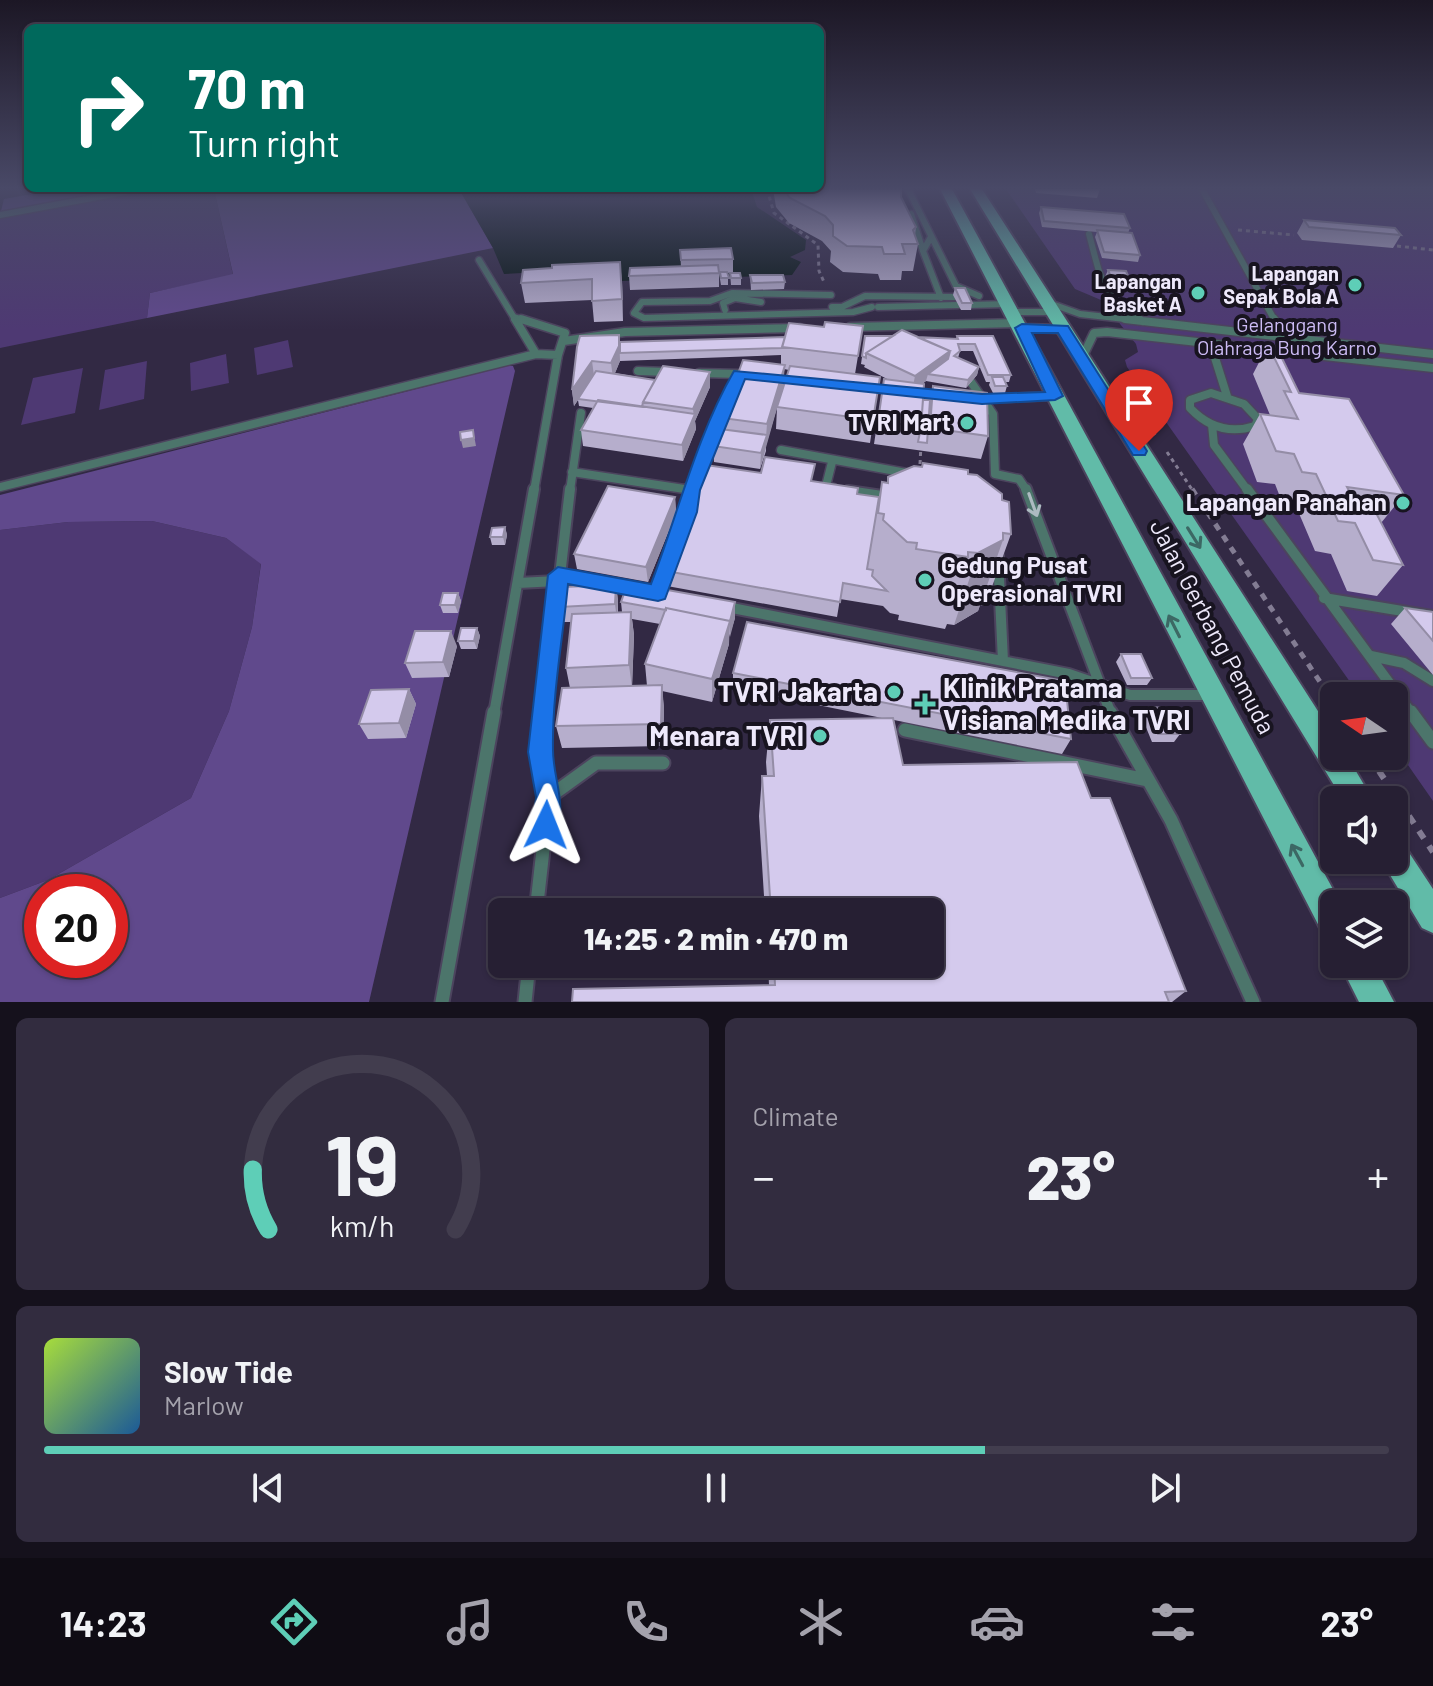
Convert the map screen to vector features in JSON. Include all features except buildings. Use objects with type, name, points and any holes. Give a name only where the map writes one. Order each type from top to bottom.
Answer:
[{"type":"main road","name":"Jalan Gerbang Pemuda","points":[[971,236],[1210,695],[1320,897]]},
{"type":"main road","name":"Jalan Gerbang Pemuda","points":[[1005,236],[1350,786]]},
{"type":"main road","points":[[1406,874],[1433,917]]},
{"type":"main road","points":[[1364,978],[1377,1002]]},
{"type":"lane","points":[[918,236],[941,298]]},
{"type":"lane","points":[[1089,236],[1104,289],[1116,306],[1142,321]]},
{"type":"lane","points":[[1227,236],[1291,351]]},
{"type":"lane","points":[[923,251],[931,237]]},
{"type":"lane","points":[[931,237],[956,286],[1013,312]]},
{"type":"lane","points":[[479,260],[536,354]]},
{"type":"lane","points":[[710,301],[713,310],[723,313],[853,312],[875,307],[955,301],[941,298],[859,298],[842,307],[723,313],[644,318],[634,313],[635,307],[642,302],[710,301],[732,293],[832,298],[729,299],[723,303],[723,313]]},
{"type":"lane","points":[[979,296],[966,301],[1013,312],[1053,314]]},
{"type":"lane","points":[[847,327],[1013,312],[1068,312],[1433,354]]},
{"type":"lane","points":[[442,1002],[558,355],[565,333],[513,317]]},
{"type":"lane","points":[[1177,325],[1183,339]]},
{"type":"lane","points":[[564,341],[625,332],[815,328]]},
{"type":"lane","points":[[1081,359],[1094,333],[1183,339],[1433,368]]},
{"type":"lane","points":[[1210,342],[1227,396]]},
{"type":"lane","points":[[1399,350],[1409,365]]},
{"type":"lane","points":[[0,487],[536,354],[558,355]]},
{"type":"lane","points":[[638,371],[755,376]]},
{"type":"lane","points":[[658,594],[688,512],[691,490],[740,374]]},
{"type":"lane","points":[[971,382],[976,398],[993,414],[995,480],[1019,479],[1025,486],[1097,682],[1121,736],[1171,820],[1253,1002]]},
{"type":"lane","points":[[1197,394],[1227,396],[1254,410],[1258,419],[1255,426],[1244,431],[1212,425],[1190,408],[1190,400],[1197,394]]},
{"type":"lane","points":[[976,398],[1055,396]]},
{"type":"lane","points":[[538,898],[549,797],[540,752],[558,578],[581,413]]},
{"type":"lane","points":[[1212,425],[1214,445],[1433,742]]},
{"type":"lane","points":[[781,450],[832,462],[919,475]]},
{"type":"lane","points":[[832,462],[826,486],[894,498]]},
{"type":"lane","points":[[572,472],[691,490]]},
{"type":"lane","points":[[997,543],[1003,661]]},
{"type":"lane","points":[[518,583],[558,578],[672,596]]},
{"type":"lane","points":[[1324,598],[1433,616]]},
{"type":"lane","points":[[716,605],[1003,661],[1097,682],[1130,695],[1151,698],[1210,695]]},
{"type":"lane","points":[[1371,656],[1397,659],[1419,669],[1433,681]]},
{"type":"lane","points":[[905,730],[1147,780]]},
{"type":"lane","points":[[549,797],[596,763],[663,763]]},
{"type":"lane","points":[[525,1002],[528,978]]},
{"type":"path","points":[[805,236],[818,245],[823,281],[859,298]]},
{"type":"path","points":[[1397,246],[1433,250]]},
{"type":"path","points":[[1145,420],[1320,682]]},
{"type":"path","points":[[919,475],[922,435]]},
{"type":"path","points":[[1378,770],[1433,852]]},
{"type":"green space","points":[[0,236],[224,236],[233,275],[150,293],[147,318],[0,348]]},
{"type":"green space","name":"Gelanggang Olahraga Bung Karno","points":[[1038,236],[1433,236],[1433,801],[1408,765],[1408,682],[1350,682],[1127,367],[1125,360],[1138,352],[1136,344],[1101,300],[1075,289]]},
{"type":"green space","points":[[288,340],[293,367],[257,375],[254,348]]},
{"type":"green space","points":[[226,354],[229,383],[191,391],[190,363]]},
{"type":"green space","points":[[147,361],[144,399],[99,410],[105,370]]},
{"type":"green space","points":[[83,368],[75,413],[21,425],[33,378]]},
{"type":"green space","points":[[152,521],[226,538],[261,563],[252,627],[229,711],[191,798],[58,874],[24,874],[24,889],[0,898],[0,530],[68,522]]},
{"type":"shaded area","points":[[224,236],[486,236],[493,248],[147,318],[150,293],[233,274]]},
{"type":"shaded area","points":[[486,236],[800,236],[806,240],[805,250],[790,257],[801,262],[792,275],[621,281],[525,278],[522,273],[504,274]]},
{"type":"shaded area","points":[[513,366],[515,371],[369,1002],[0,1002],[0,898],[24,889],[24,978],[128,978],[128,874],[58,874],[191,798],[229,711],[252,627],[261,564],[226,538],[152,521],[68,522],[0,530],[0,495]]},
{"type":"place","name":"Lapangan Sepak Bola A","points":[[1355,285]]},
{"type":"place","name":"Lapangan Basket A","points":[[1198,293]]},
{"type":"place","name":"TVRI Mart","points":[[967,423]]},
{"type":"place","name":"Lapangan Panahan","points":[[1403,503]]},
{"type":"place","name":"Gedung Pusat Operasional TVRI","points":[[925,580]]},
{"type":"place","name":"TVRI Jakarta","points":[[894,692]]},
{"type":"place","name":"Klinik Pratama Visiana Medika TVRI","points":[[925,704]]},
{"type":"place","name":"Menara TVRI","points":[[820,736]]},
{"type":"route","points":[[546,825],[549,797],[540,752],[558,575],[658,594],[688,512],[691,490],[740,374],[982,399],[1055,396],[1022,328],[1063,329],[1139,451]]}]
